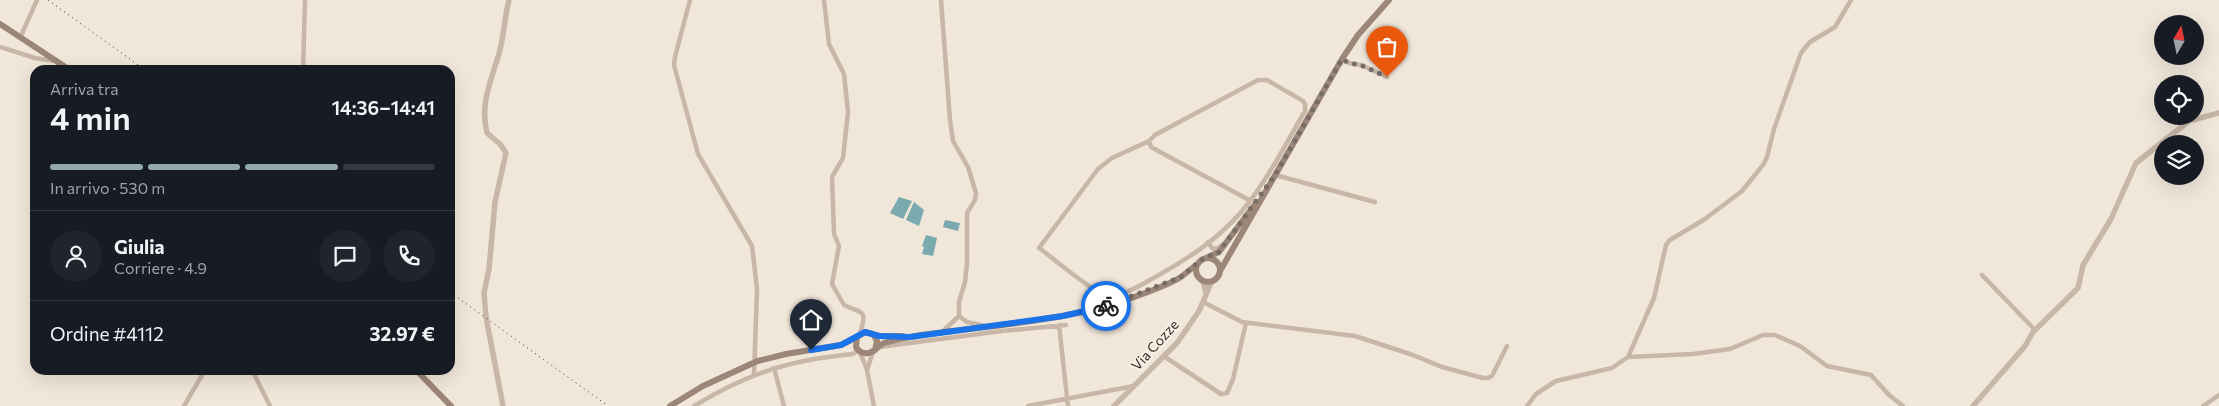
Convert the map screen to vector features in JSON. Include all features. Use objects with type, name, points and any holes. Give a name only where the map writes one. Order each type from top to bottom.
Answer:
[{"type":"main road","points":[[1196,266],[1198,276],[1204,281],[1212,281],[1217,277],[1342,59],[1358,35],[1389,0]]},
{"type":"main road","points":[[0,24],[62,65]]},
{"type":"main road","points":[[841,345],[858,349],[865,354],[882,344],[910,337],[1092,310],[1133,297],[1181,277],[1201,260],[1219,252],[1275,175]]},
{"type":"main road","points":[[1208,258],[1216,260],[1220,271]]},
{"type":"main road","points":[[1181,277],[1198,276]]},
{"type":"main road","points":[[670,406],[719,378],[751,364],[786,354],[841,345],[858,335],[872,333],[879,336],[910,337]]},
{"type":"main road","points":[[872,333],[877,341],[875,349]]},
{"type":"main road","points":[[858,335],[858,349]]},
{"type":"main road","points":[[421,375],[451,406]]},
{"type":"street","points":[[20,38],[37,0]]},
{"type":"street","points":[[303,65],[305,0]]},
{"type":"street","points":[[503,406],[486,317],[484,293],[489,269],[495,202],[506,153],[500,144],[487,133],[484,107],[489,83],[498,57],[509,0]]},
{"type":"street","points":[[690,0],[674,57],[674,65],[698,154],[752,246],[757,289],[754,375]]},
{"type":"street","points":[[824,0],[829,44],[844,74],[848,112],[843,158],[832,177],[834,234],[839,246],[832,284],[844,305],[860,310],[863,313],[864,323],[858,335]]},
{"type":"street","points":[[941,0],[953,141],[968,167],[976,193],[975,200],[967,213],[967,264],[965,282],[959,302],[960,316],[967,322],[986,326]]},
{"type":"street","points":[[1527,406],[1536,394],[1556,381],[1612,368],[1628,357],[1654,298],[1666,245],[1670,240],[1705,218],[1742,191],[1763,165],[1801,53],[1810,42],[1834,27],[1851,0]]},
{"type":"street","points":[[0,47],[35,58],[57,62]]},
{"type":"street","points":[[1342,59],[1387,77]]},
{"type":"street","points":[[1258,80],[1267,80],[1303,100],[1305,104],[1305,112],[1242,211],[1208,242],[1187,259],[1139,286],[1121,294],[1111,295],[1098,292],[1039,248],[1098,169],[1112,158],[1149,141],[1154,135],[1258,80]]},
{"type":"street","points":[[1973,406],[2025,346],[2035,330],[2078,288],[2083,265],[2111,219],[2136,162],[2189,121],[2219,113]]},
{"type":"street","points":[[1149,141],[1151,147],[1249,200]]},
{"type":"street","points":[[1275,175],[1375,202]]},
{"type":"street","points":[[1208,242],[1212,248],[1219,248],[1246,216]]},
{"type":"street","points":[[1187,259],[1196,266]]},
{"type":"street","points":[[1187,259],[1188,271]]},
{"type":"street","points":[[1982,275],[2035,330]]},
{"type":"street","points":[[1204,281],[1206,295]]},
{"type":"street","name":"Via Cozze","points":[[1114,406],[1165,357],[1192,323],[1212,281]]},
{"type":"street","points":[[1203,302],[1246,324],[1355,336],[1414,355],[1442,367],[1488,378],[1492,376],[1507,346]]},
{"type":"street","points":[[941,332],[951,326],[960,316]]},
{"type":"street","points":[[864,323],[872,333]]},
{"type":"street","points":[[1165,357],[1219,392],[1227,393],[1233,380],[1246,324]]},
{"type":"street","points":[[1059,325],[1068,406]]},
{"type":"street","points":[[867,370],[875,349],[1002,331],[1066,325]]},
{"type":"street","points":[[1628,357],[1693,354],[1730,349],[1753,337],[1775,335],[1800,346],[1828,366],[1871,375],[1889,395],[1903,406]]},
{"type":"street","points":[[694,406],[754,375],[774,368],[811,359],[853,354],[858,349],[867,370],[874,406]]},
{"type":"street","points":[[774,368],[784,406]]},
{"type":"street","points":[[184,406],[202,375]]},
{"type":"street","points":[[254,375],[270,406]]},
{"type":"street","points":[[1028,406],[1135,385]]},
{"type":"street","points":[[2203,406],[2219,395]]},
{"type":"water","points":[[899,197],[912,201],[903,219],[890,213]]},
{"type":"water","points":[[914,202],[924,210],[919,226],[906,220]]},
{"type":"water","points":[[945,220],[960,223],[958,231],[943,227]]},
{"type":"water","points":[[926,235],[937,238],[933,256],[922,254],[924,247],[922,246]]},
{"type":"railway","points":[[48,0],[138,65]]},
{"type":"railway","points":[[455,296],[608,406]]},
{"type":"way so far","points":[[1106,306],[1181,277],[1201,260],[1219,252],[1275,175],[1342,59],[1387,77]]},
{"type":"route","points":[[811,350],[850,342],[865,332],[879,336],[910,337],[1063,316],[1106,306]]}]
